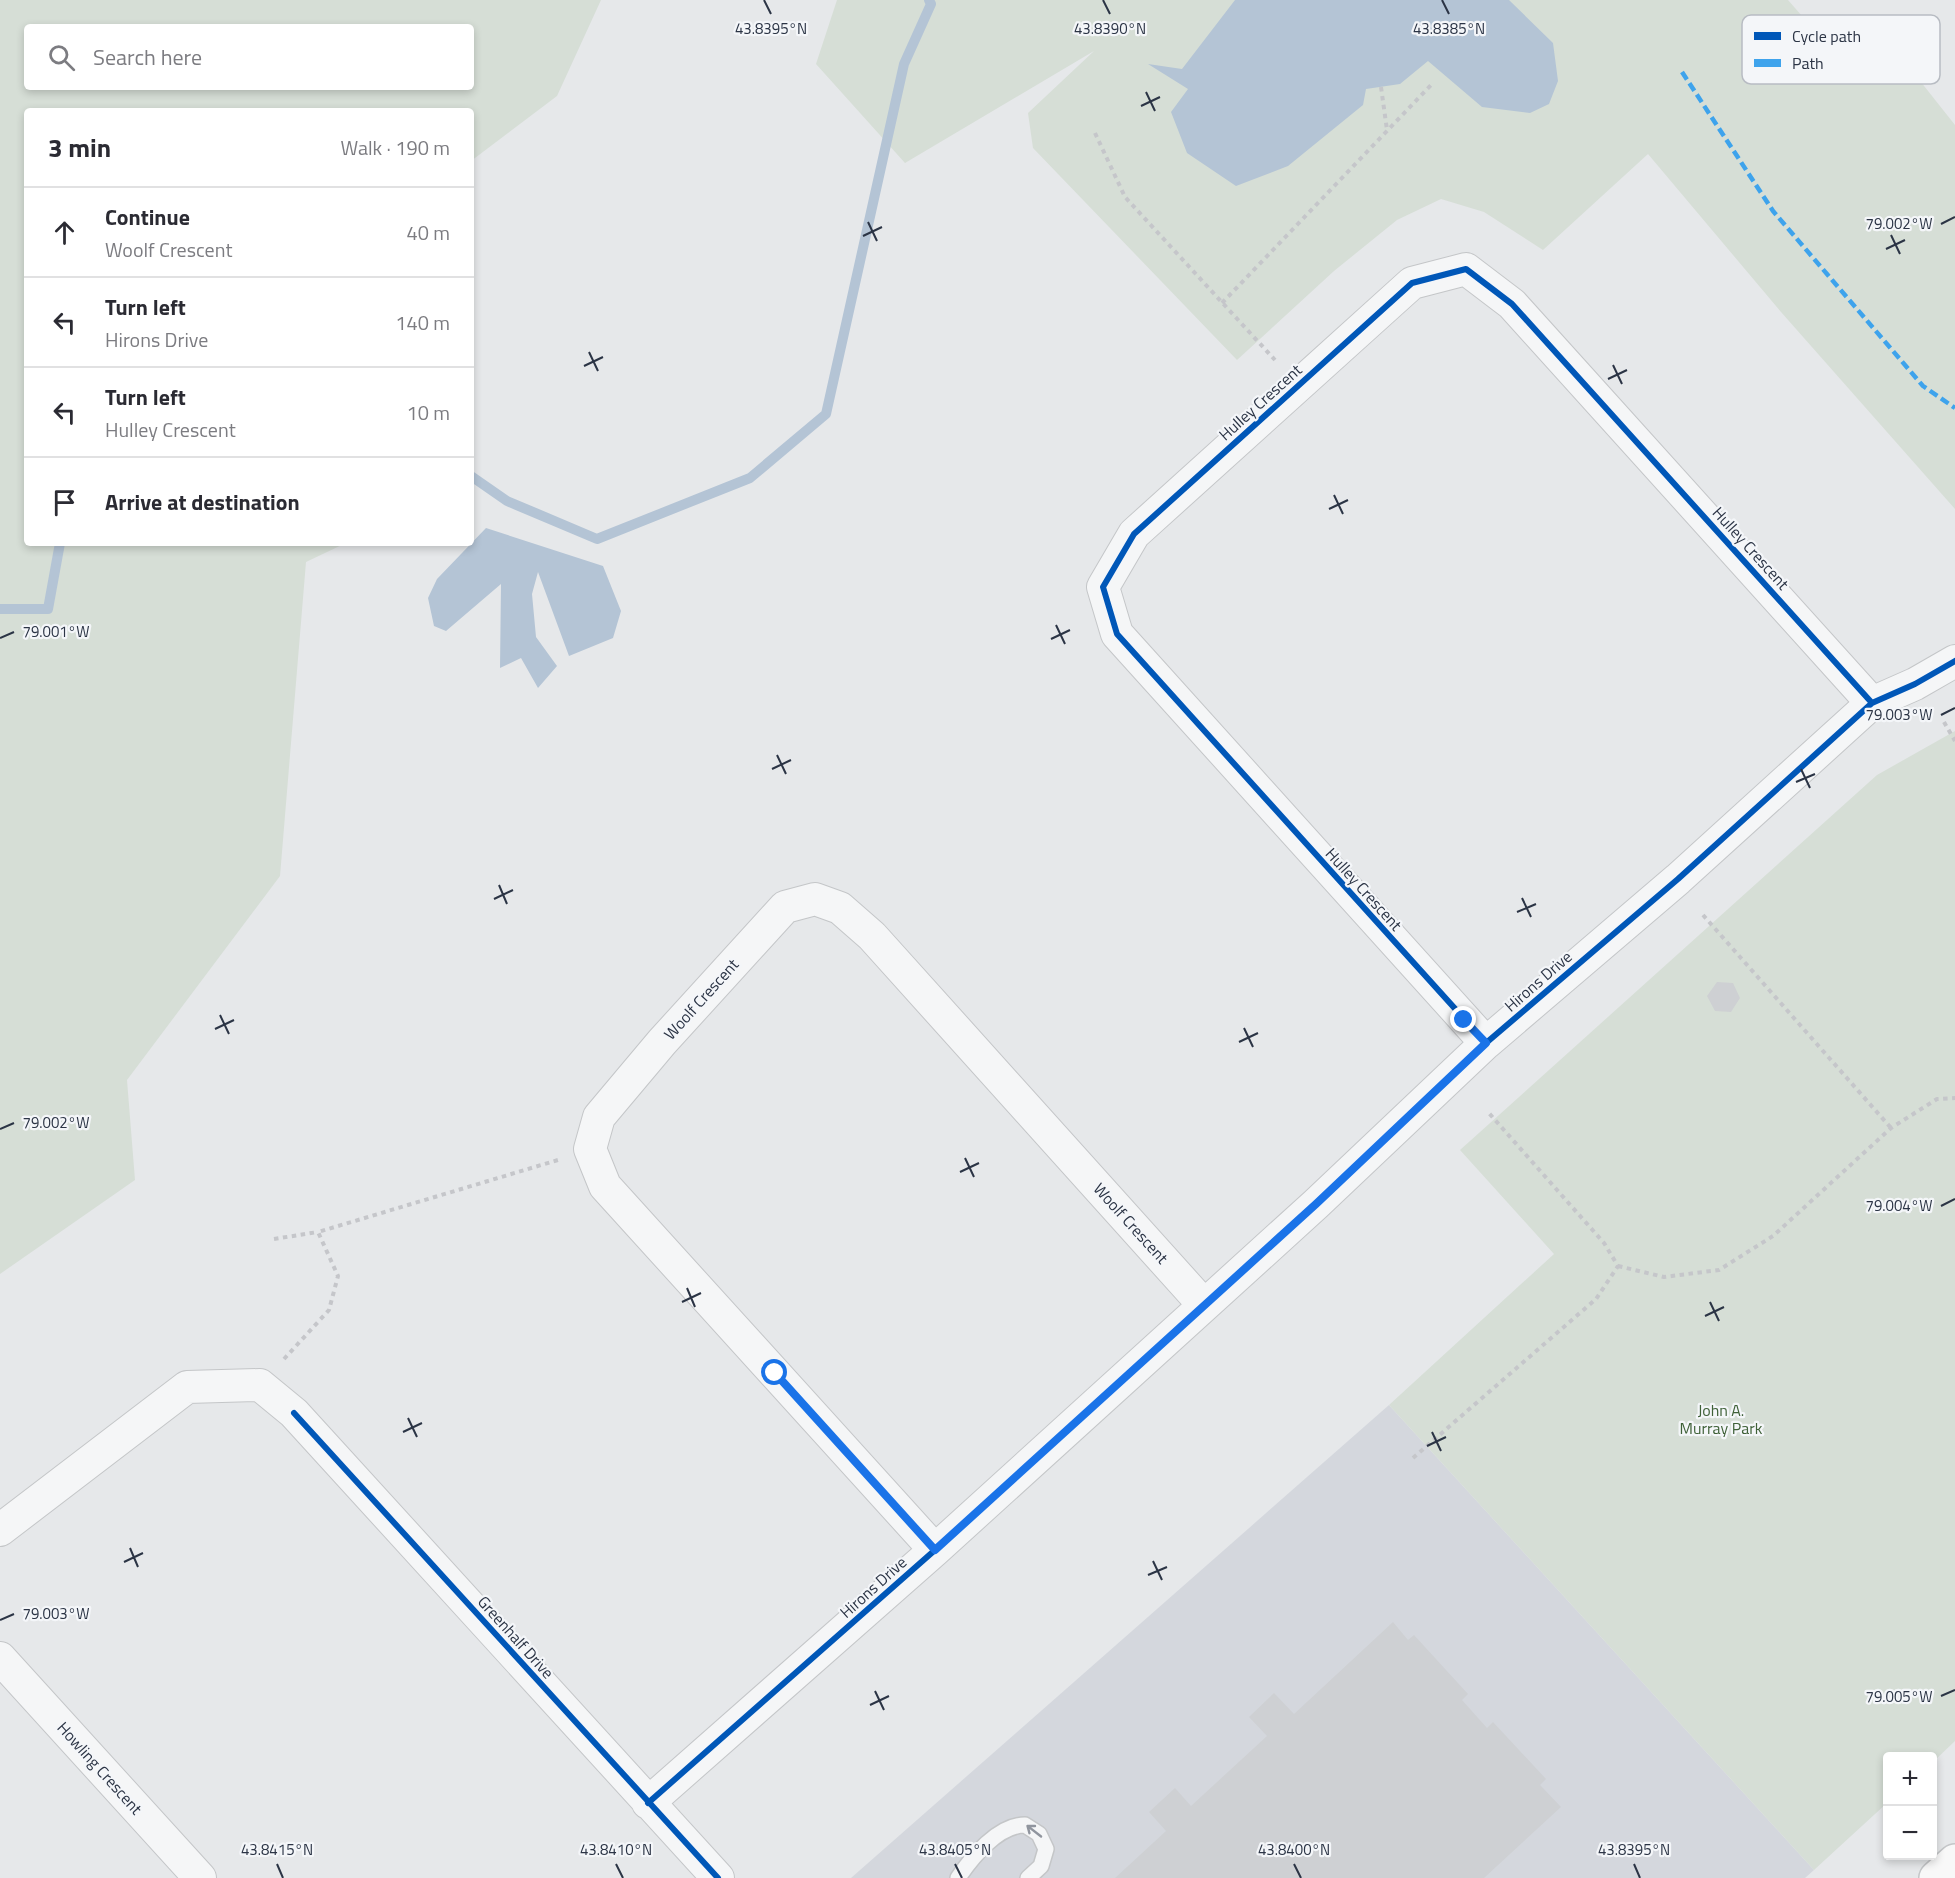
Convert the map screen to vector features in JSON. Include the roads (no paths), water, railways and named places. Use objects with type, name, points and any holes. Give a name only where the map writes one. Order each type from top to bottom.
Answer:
[{"type":"street","name":"Hulley Crescent","points":[[1486,1043],[1117,634],[1102,587],[1134,534],[1412,283],[1466,269],[1512,304],[1872,704]]},
{"type":"street","name":"Hirons Drive","points":[[648,1803],[935,1550],[1203,1304],[1316,1204],[1486,1043],[1678,879],[1872,704],[1915,684],[1955,661]]},
{"type":"street","name":"Woolf Crescent","points":[[935,1550],[605,1186],[590,1149],[599,1117],[670,1033],[785,907],[815,899],[840,908],[872,936],[1203,1304]]},
{"type":"street","name":"Greenhalf Drive","points":[[0,1530],[187,1387],[260,1385],[294,1413],[718,1878]]},
{"type":"street","name":"Howling Crescent","points":[[0,1658],[201,1878]]},
{"type":"street","points":[[1936,1878],[1955,1862]]},
{"type":"lane","points":[[958,1878],[968,1863],[1001,1832],[1008,1827],[1025,1825],[1039,1834],[1046,1849],[1041,1866],[1028,1878]]},
{"type":"water","points":[[1235,0],[1509,0],[1553,43],[1558,81],[1549,104],[1530,113],[1482,107],[1428,61],[1400,84],[1366,89],[1363,105],[1288,166],[1236,186],[1187,153],[1171,112],[1188,89],[1148,64],[1182,69]]},
{"type":"water","points":[[486,528],[603,566],[621,611],[613,638],[569,656],[538,572],[532,594],[536,637],[557,666],[538,688],[521,658],[500,668],[501,584],[446,631],[434,626],[428,598],[437,579],[469,546],[474,546],[474,540]]},
{"type":"waterway","points":[[474,478],[507,501],[597,539],[750,478],[826,414],[904,64],[931,4],[929,0]]},
{"type":"waterway","points":[[0,609],[48,609],[59,546]]},
{"type":"park label","name":"John A. Murray Park","points":[[1721,1419]]}]
